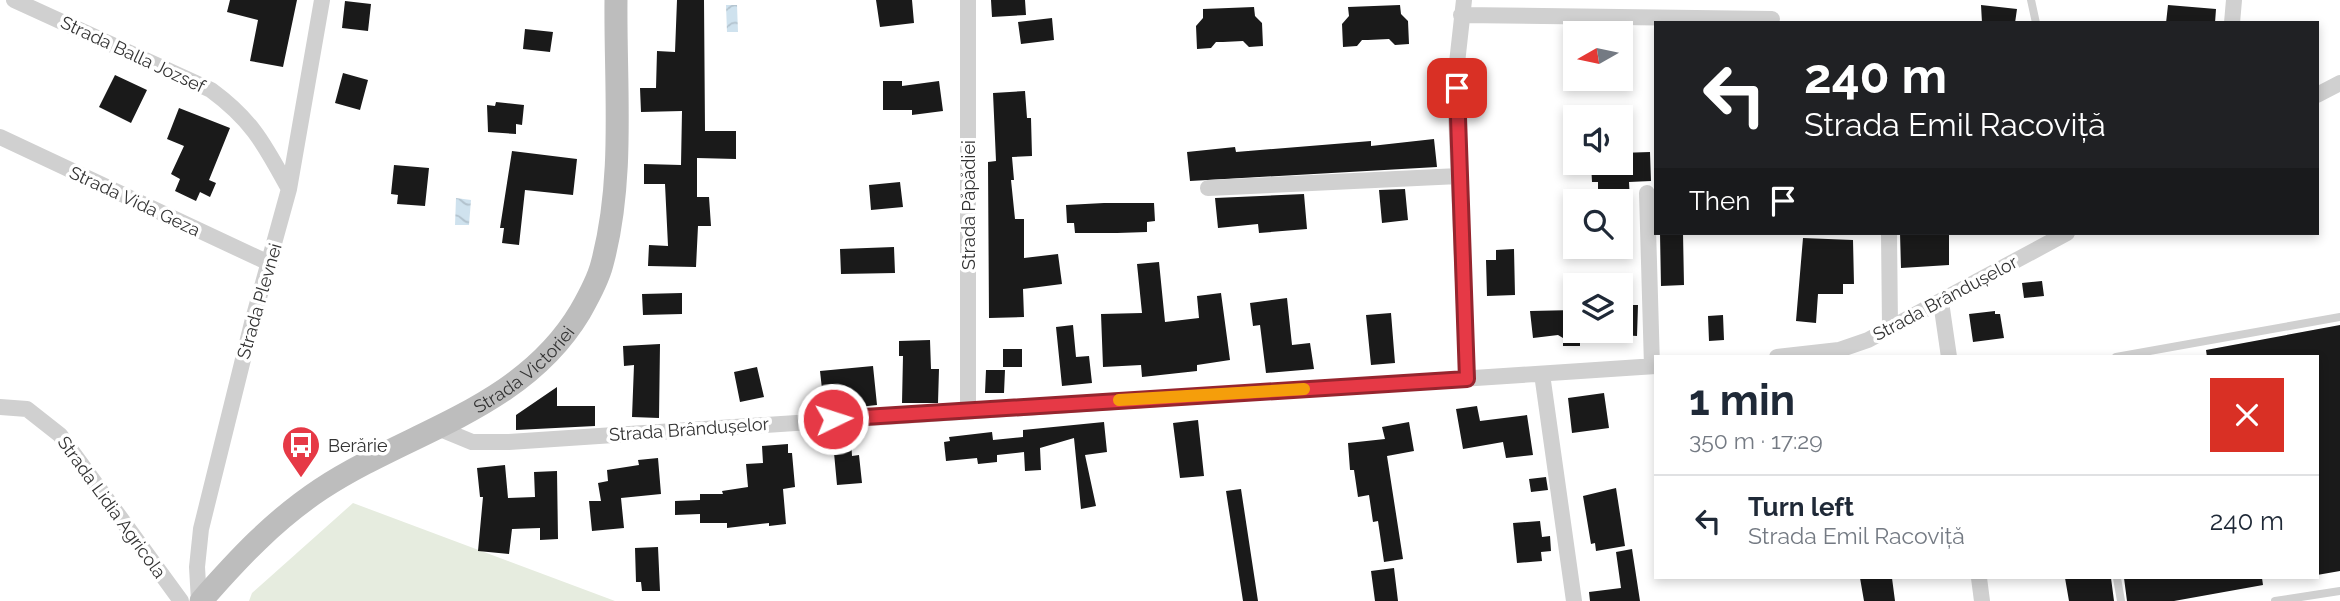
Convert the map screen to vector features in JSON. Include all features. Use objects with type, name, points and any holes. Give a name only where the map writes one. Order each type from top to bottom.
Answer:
[{"type":"street","name":"Strada Balla Jozsef","points":[[14,0],[211,90],[239,110],[258,133],[289,189]]},
{"type":"street","name":"Strada Plevnei","points":[[200,601],[197,567],[201,528],[252,323],[271,264],[289,189],[323,0]]},
{"type":"street","name":"Strada Victoriei","points":[[200,601],[247,548],[284,515],[322,488],[438,428],[519,381],[548,355],[570,329],[601,267],[612,218],[616,173],[616,0]]},
{"type":"street","name":"Strada Păpădiei","points":[[968,0],[968,409]]},
{"type":"street","points":[[2232,21],[2234,0]]},
{"type":"street","points":[[1467,379],[1457,63],[1463,8],[1772,19]]},
{"type":"street","points":[[2319,94],[2340,83]]},
{"type":"street","name":"Strada Vida Geza","points":[[0,137],[271,264]]},
{"type":"street","points":[[1208,187],[1459,176]]},
{"type":"street","points":[[1647,193],[1654,366]]},
{"type":"street","points":[[1889,235],[1890,327]]},
{"type":"street","name":"Strada Brândușelor","points":[[1795,355],[1839,350],[1868,340],[2059,235]]},
{"type":"street","points":[[1941,302],[1949,355]]},
{"type":"street","name":"Strada Brândușelor","points":[[438,428],[472,442],[509,442],[968,409],[1654,366]]},
{"type":"street","points":[[1542,374],[1574,601]]},
{"type":"street","name":"Strada Lidia Agricola","points":[[0,407],[27,409],[60,435],[181,601]]},
{"type":"street","points":[[1979,579],[1982,601]]},
{"type":"lane","points":[[2031,0],[2036,21]]},
{"type":"lane","points":[[2127,355],[2340,317]]},
{"type":"lane","points":[[2117,579],[2121,601]]},
{"type":"lane","points":[[2275,601],[2340,591]]},
{"type":"shaded area","points":[[353,503],[615,601],[249,601],[252,593]]},
{"type":"water","points":[[726,5],[737,5],[738,32],[727,32]]},
{"type":"water","points":[[456,198],[471,200],[469,225],[455,225]]},
{"type":"building","points":[[230,0],[297,0],[283,67],[250,61],[258,20],[227,12]]},
{"type":"building","points":[[677,0],[704,0],[705,131],[736,131],[736,159],[697,158],[697,197],[709,197],[711,226],[698,226],[696,267],[648,266],[649,245],[668,246],[665,184],[644,184],[644,164],[681,165],[682,111],[641,112],[640,88],[656,88],[657,51],[675,52]]},
{"type":"building","points":[[876,0],[912,0],[914,23],[880,27]]},
{"type":"building","points":[[991,0],[1025,0],[1026,15],[992,17]]},
{"type":"building","points":[[345,1],[371,4],[368,31],[342,28]]},
{"type":"building","points":[[1400,5],[1401,14],[1408,21],[1409,44],[1395,45],[1389,39],[1362,40],[1357,46],[1343,47],[1342,24],[1349,16],[1348,7]]},
{"type":"building","points":[[1981,5],[2017,9],[2015,21],[1982,21]]},
{"type":"building","points":[[2168,5],[2216,9],[2215,21],[2166,21]]},
{"type":"building","points":[[1254,7],[1255,16],[1262,23],[1263,46],[1249,47],[1243,41],[1216,42],[1211,48],[1197,49],[1196,26],[1203,18],[1203,9]]},
{"type":"building","points":[[1052,18],[1054,40],[1021,44],[1018,22]]},
{"type":"building","points":[[525,29],[553,32],[550,52],[523,49]]},
{"type":"building","points":[[343,73],[368,80],[360,110],[335,103]]},
{"type":"building","points":[[115,75],[147,90],[131,123],[99,107]]},
{"type":"building","points":[[883,81],[902,81],[902,86],[939,81],[943,111],[912,115],[912,110],[883,110]]},
{"type":"building","points":[[1025,91],[1027,118],[1031,118],[1032,156],[1012,157],[1014,180],[1011,180],[1015,219],[1024,219],[1024,258],[1058,254],[1062,284],[1023,289],[1024,317],[989,318],[988,162],[996,161],[993,93]]},
{"type":"building","points":[[496,102],[524,105],[522,125],[516,124],[516,134],[488,132],[487,105],[495,106]]},
{"type":"building","points":[[179,108],[230,128],[209,180],[216,183],[210,197],[200,192],[196,201],[175,191],[180,179],[171,174],[184,146],[167,139]]},
{"type":"building","points":[[1434,139],[1437,167],[1190,181],[1187,152],[1235,147],[1236,152],[1371,141],[1371,146]]},
{"type":"building","points":[[512,151],[577,159],[573,195],[525,190],[519,245],[502,243],[504,228],[500,228]]},
{"type":"building","points":[[1650,152],[1651,181],[1629,182],[1629,189],[1598,189],[1598,182],[1592,182],[1592,175],[1633,175],[1633,153]]},
{"type":"building","points":[[394,165],[429,168],[425,206],[397,204],[398,195],[391,194]]},
{"type":"building","points":[[900,182],[903,207],[871,210],[869,185]]},
{"type":"building","points":[[1405,189],[1408,220],[1382,223],[1379,190]]},
{"type":"building","points":[[1304,194],[1307,229],[1259,233],[1258,224],[1218,228],[1215,198]]},
{"type":"building","points":[[1154,203],[1155,221],[1147,222],[1147,232],[1117,233],[1075,233],[1074,223],[1067,223],[1066,205]]},
{"type":"building","points":[[1660,235],[1683,235],[1684,285],[1661,286]]},
{"type":"building","points":[[1900,235],[1949,235],[1949,265],[1901,268]]},
{"type":"building","points":[[1803,238],[1853,240],[1854,284],[1843,284],[1843,294],[1818,294],[1816,323],[1796,321]]},
{"type":"building","points":[[894,247],[895,273],[841,274],[840,249]]},
{"type":"building","points":[[1514,249],[1515,295],[1487,296],[1486,260],[1496,260],[1496,250]]},
{"type":"building","points":[[1159,262],[1165,322],[1199,318],[1197,296],[1221,293],[1230,360],[1197,365],[1197,371],[1142,377],[1141,365],[1103,367],[1101,314],[1142,313],[1137,264]]},
{"type":"building","points":[[2042,281],[2044,296],[2024,298],[2022,283]]},
{"type":"building","points":[[682,293],[682,314],[643,315],[642,294]]},
{"type":"building","points":[[1287,298],[1292,345],[1310,343],[1314,369],[1266,373],[1260,325],[1253,326],[1250,303]]},
{"type":"building","points":[[1633,305],[1638,305],[1637,336],[1633,336]]},
{"type":"building","points":[[1563,310],[1563,338],[1558,335],[1533,338],[1530,311]]},
{"type":"building","points":[[1995,311],[1995,314],[2000,314],[2004,338],[1973,342],[1969,314]]},
{"type":"building","points":[[1391,313],[1395,363],[1371,365],[1366,315]]},
{"type":"building","points":[[1723,315],[1724,340],[1709,341],[1708,316]]},
{"type":"building","points":[[1073,325],[1076,357],[1089,356],[1092,383],[1062,386],[1056,327]]},
{"type":"building","points":[[2340,325],[2340,571],[2319,575],[2319,355],[2207,355],[2206,350]]},
{"type":"building","points":[[930,340],[931,369],[939,369],[938,403],[902,403],[903,356],[899,356],[899,341]]},
{"type":"building","points":[[1563,343],[1580,343],[1580,346],[1563,346]]},
{"type":"building","points":[[660,344],[659,418],[632,417],[634,365],[624,366],[623,346]]},
{"type":"building","points":[[1003,349],[1022,349],[1022,367],[1003,367]]},
{"type":"building","points":[[873,366],[877,405],[849,408],[848,395],[823,398],[820,371]]},
{"type":"building","points":[[757,367],[764,397],[740,402],[734,372]]},
{"type":"building","points":[[986,370],[1005,370],[1004,393],[985,393]]},
{"type":"building","points":[[557,387],[557,406],[595,406],[595,426],[516,430],[516,415]]},
{"type":"building","points":[[1604,393],[1609,428],[1572,433],[1568,398]]},
{"type":"building","points":[[1477,406],[1480,421],[1527,415],[1533,455],[1506,458],[1503,442],[1463,449],[1456,409]]},
{"type":"building","points":[[1198,420],[1204,476],[1180,478],[1173,423]]},
{"type":"building","points":[[1104,422],[1107,452],[1085,455],[1096,506],[1081,509],[1074,438],[1040,448],[1041,470],[1025,471],[1024,452],[997,455],[997,462],[978,464],[977,458],[946,461],[944,442],[950,441],[949,437],[992,432],[993,440],[1023,437],[1023,430]]},
{"type":"building","points":[[1409,422],[1414,451],[1387,456],[1403,559],[1384,562],[1378,521],[1373,522],[1369,495],[1358,497],[1354,470],[1350,470],[1348,443],[1385,439],[1382,427]]},
{"type":"building","points":[[851,440],[852,456],[859,455],[862,483],[837,485],[833,442]]},
{"type":"building","points":[[788,444],[788,453],[792,453],[795,487],[783,489],[786,524],[769,526],[769,523],[727,528],[727,523],[700,523],[700,514],[675,515],[675,501],[700,500],[700,494],[723,494],[722,491],[748,487],[746,464],[763,463],[762,446]]},
{"type":"building","points":[[658,458],[661,494],[621,498],[624,528],[592,531],[589,501],[601,501],[598,483],[608,481],[607,470],[639,465],[638,460]]},
{"type":"building","points":[[505,465],[508,498],[535,497],[534,472],[557,471],[558,539],[540,540],[540,528],[512,529],[509,554],[478,551],[483,497],[480,497],[477,468]]},
{"type":"building","points":[[1546,477],[1548,490],[1531,492],[1529,479]]},
{"type":"building","points":[[1616,488],[1625,546],[1596,551],[1595,543],[1591,544],[1583,496]]},
{"type":"building","points":[[1241,489],[1258,601],[1243,601],[1226,491]]},
{"type":"building","points":[[1540,521],[1542,537],[1550,536],[1551,551],[1541,552],[1542,561],[1517,563],[1513,523]]},
{"type":"building","points":[[658,547],[660,591],[642,591],[641,582],[636,582],[635,548]]},
{"type":"building","points":[[1632,549],[1640,601],[1590,601],[1589,592],[1621,588],[1616,552]]},
{"type":"building","points":[[1394,568],[1398,601],[1375,601],[1371,571]]},
{"type":"building","points":[[1860,579],[1892,579],[1895,601],[1864,601]]},
{"type":"building","points":[[2065,579],[2111,579],[2114,601],[2069,601]]},
{"type":"building","points":[[2124,579],[2262,579],[2263,585],[2174,601],[2127,601]]},
{"type":"slow traffic","points":[[1119,400],[1304,389]]},
{"type":"place","name":"Berărie","points":[[301,479]]},
{"type":"route","points":[[833,419],[1467,379],[1457,88]]}]
